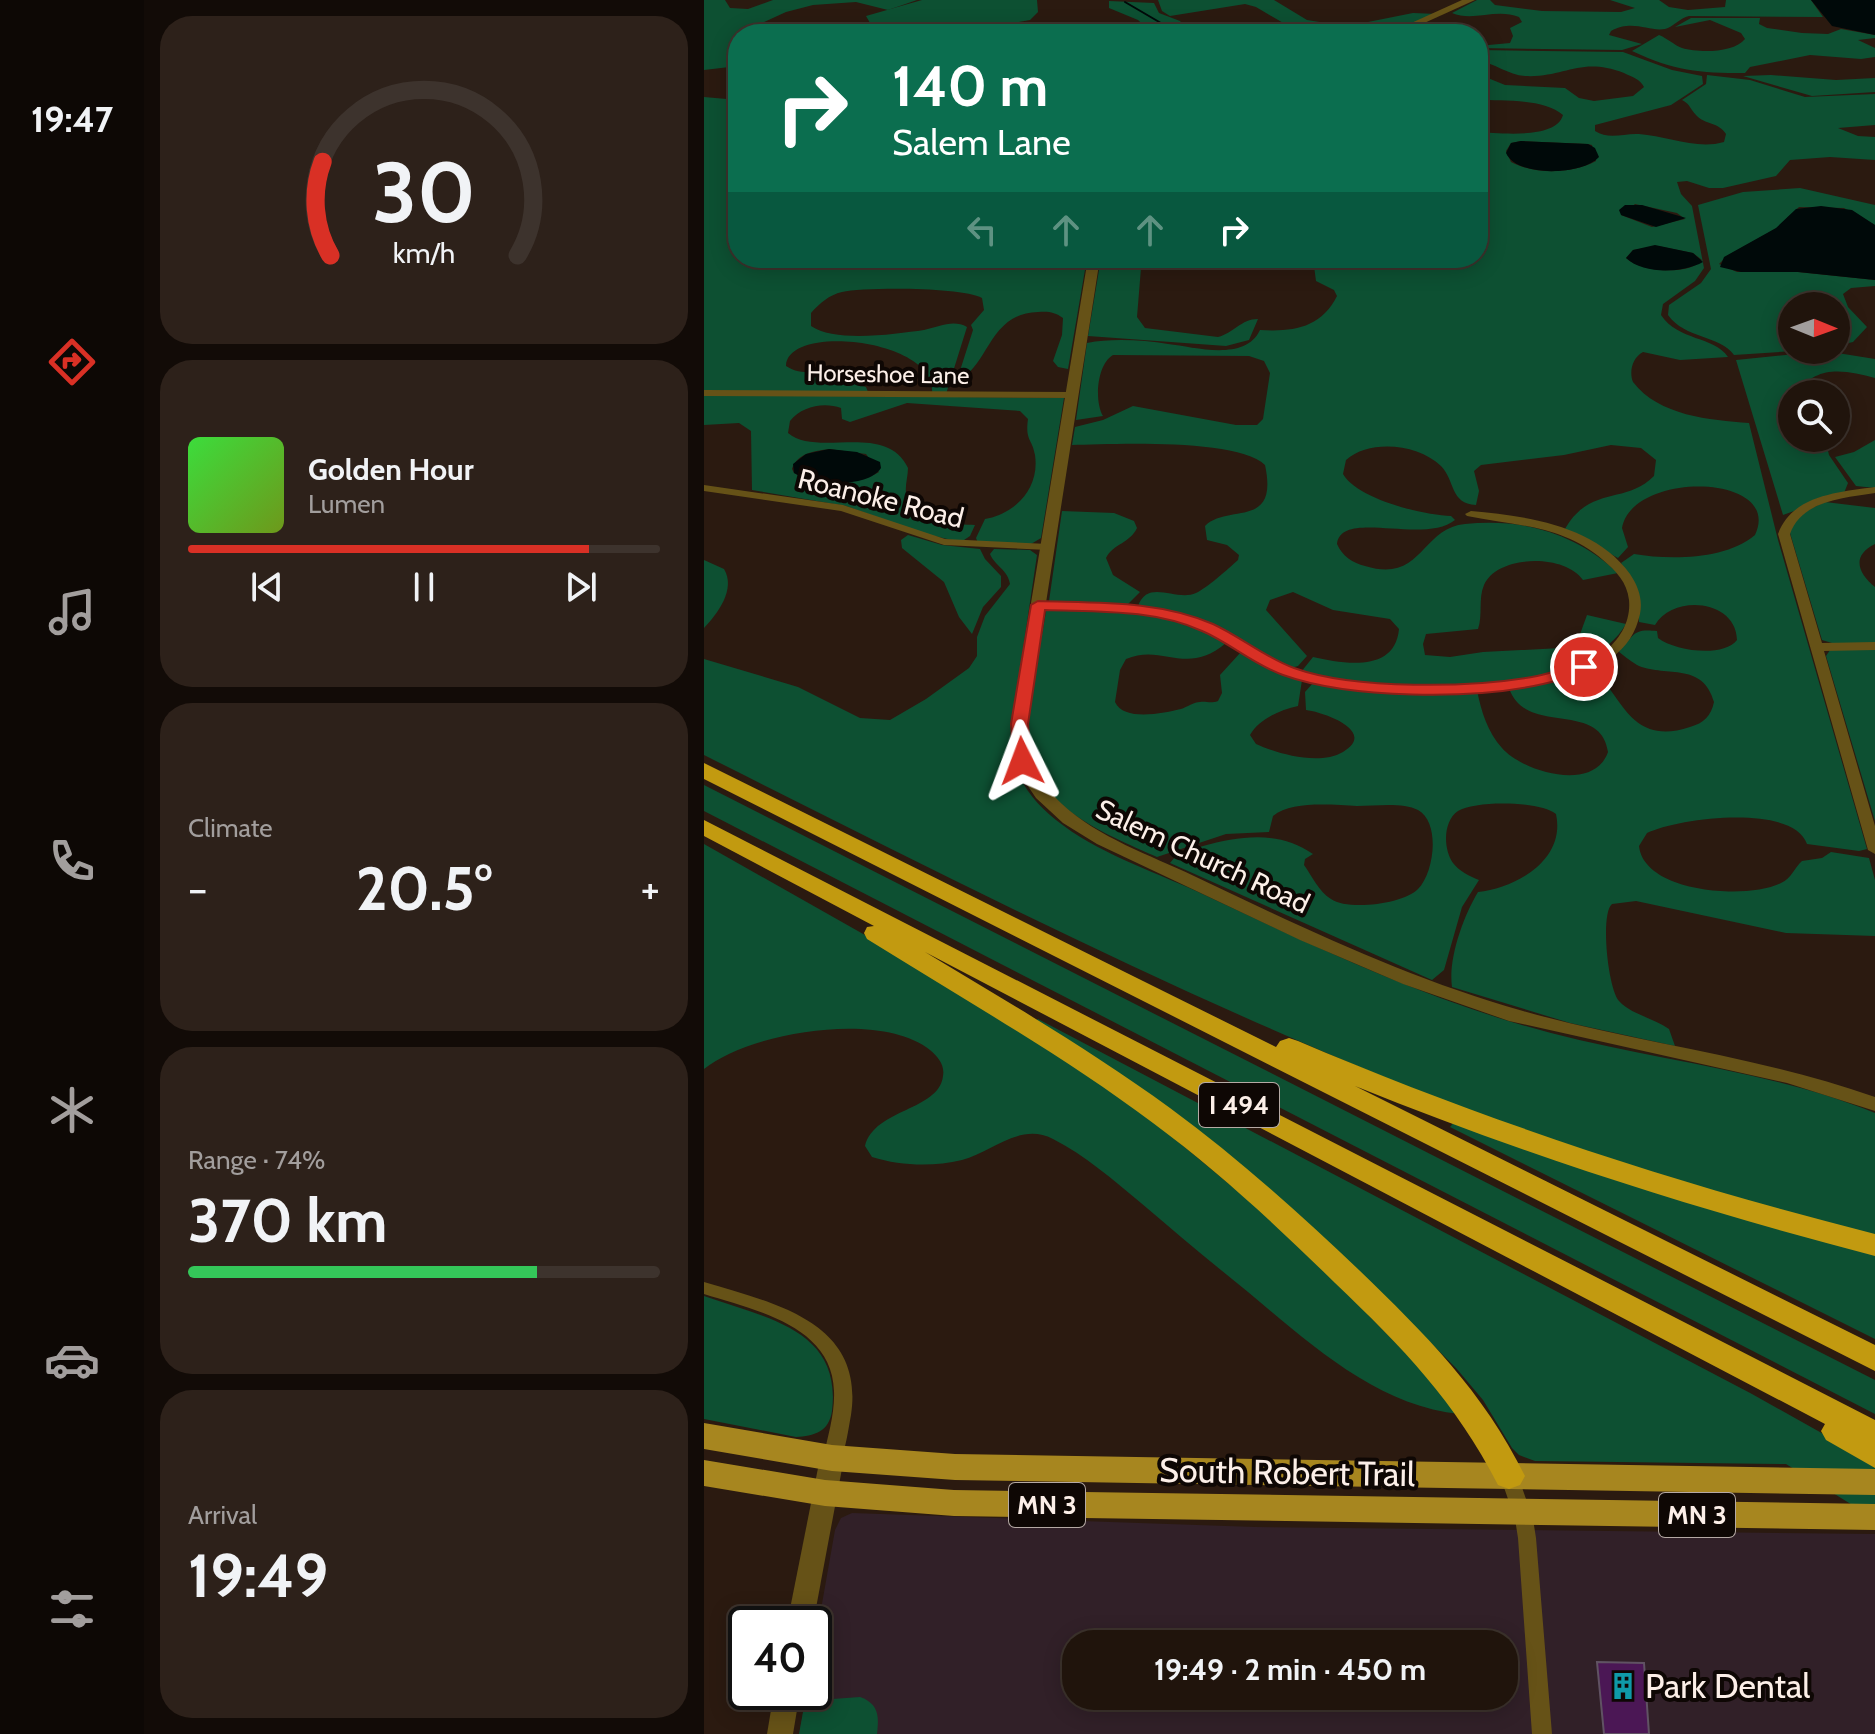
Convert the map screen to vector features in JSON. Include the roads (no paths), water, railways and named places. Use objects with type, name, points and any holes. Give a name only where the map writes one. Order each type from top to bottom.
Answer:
[{"type":"highway","name":"I 494","points":[[704,770],[1875,1359]]},
{"type":"highway","name":"I 494","points":[[704,827],[1875,1435]]},
{"type":"highway","points":[[754,853],[1077,1057],[1147,1105],[1244,1181],[1309,1240],[1451,1381],[1484,1425],[1509,1476]]},
{"type":"highway","points":[[987,913],[1333,1067],[1471,1123],[1643,1182],[1875,1245]]},
{"type":"highway","points":[[1725,1357],[1875,1455]]},
{"type":"main road","name":"South Robert Trail","points":[[704,1436],[832,1458],[1012,1469],[1875,1482]]},
{"type":"main road","name":"South Robert Trail","points":[[704,1473],[825,1493],[984,1504],[1873,1517]]},
{"type":"street","points":[[1415,24],[1470,0]]},
{"type":"street","name":"Salem Church Road","points":[[1092,268],[1019,724],[1020,753],[1026,772],[1039,792],[1079,827],[1350,954],[1466,1000],[1582,1033],[1790,1078],[1875,1104]]},
{"type":"street","name":"Horseshoe Lane","points":[[704,393],[1072,395]]},
{"type":"street","name":"Roanoke Road","points":[[704,488],[843,508],[918,535],[954,544],[1048,547]]},
{"type":"street","points":[[1875,490],[1818,502],[1796,513],[1786,524],[1785,540],[1875,850]]},
{"type":"street","points":[[1038,605],[1118,607],[1173,616],[1208,628],[1287,671],[1335,684],[1375,687],[1447,688],[1528,683],[1584,667],[1624,640],[1633,621],[1635,601],[1629,582],[1608,558],[1583,541],[1552,528],[1471,514]]},
{"type":"street","points":[[1816,647],[1875,646]]},
{"type":"street","points":[[704,1288],[796,1322],[826,1345],[840,1368],[843,1387],[803,1606]]},
{"type":"street","points":[[1509,1476],[1523,1513],[1542,1734]]},
{"type":"street","points":[[780,1734],[784,1710]]},
{"type":"waterway","points":[[1125,2],[1163,24]]},
{"type":"place","name":"Park Dental","points":[[1623,1686]]}]
